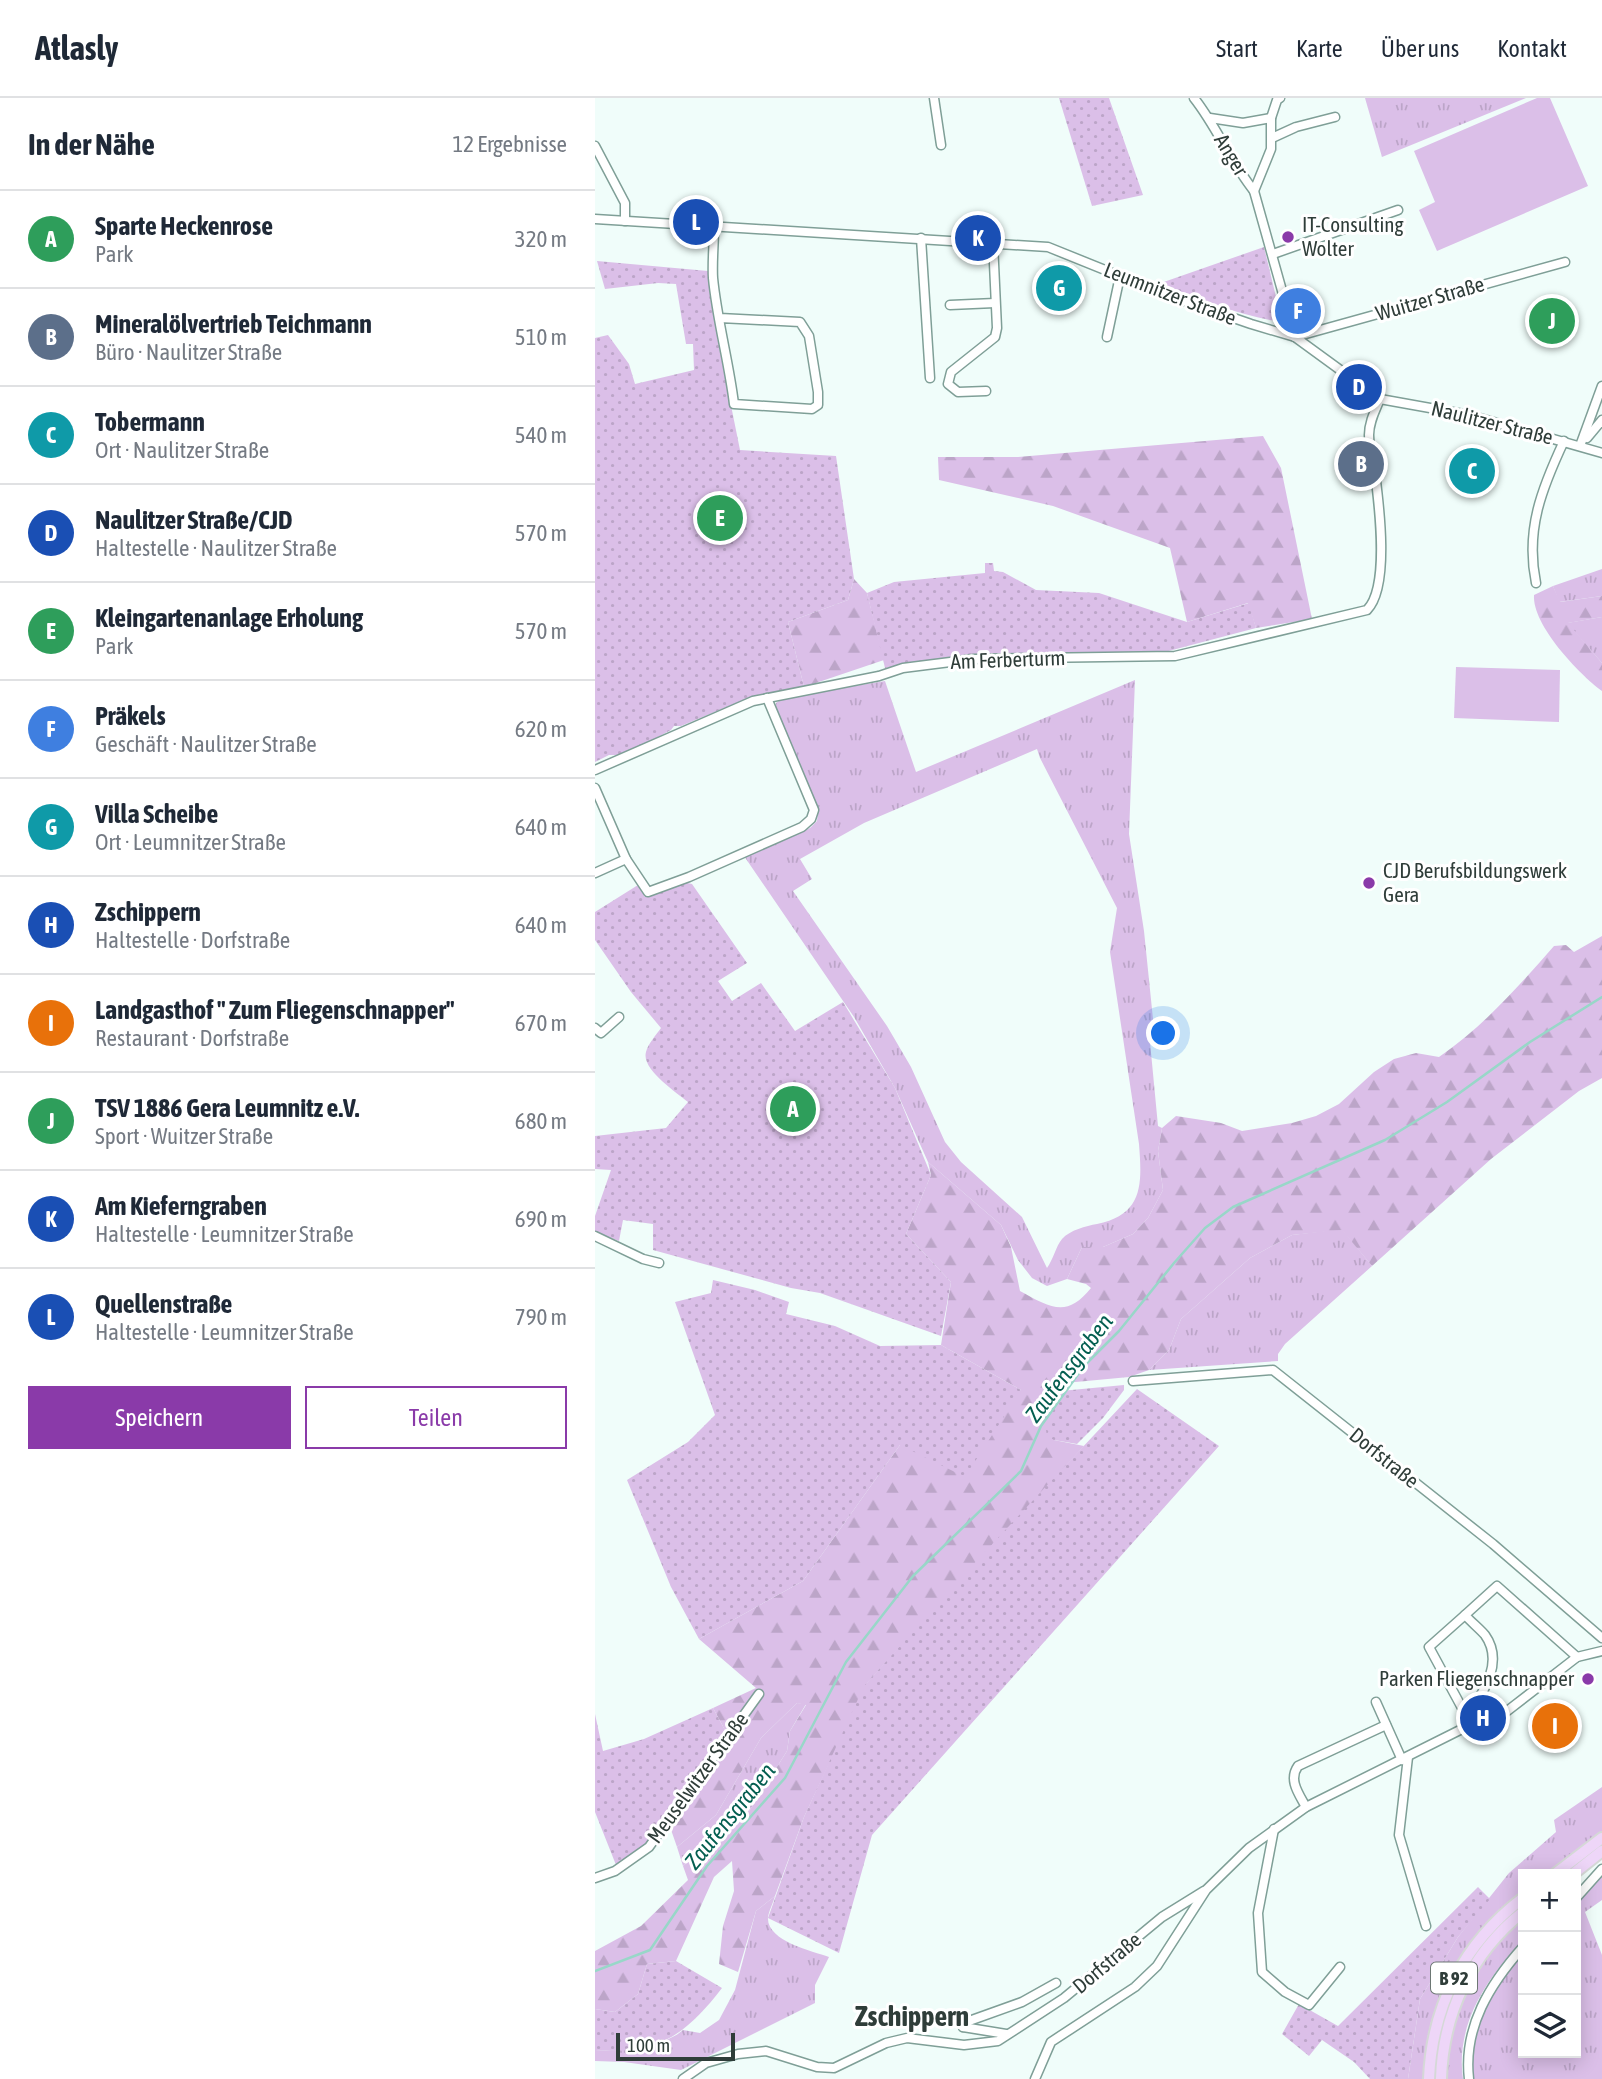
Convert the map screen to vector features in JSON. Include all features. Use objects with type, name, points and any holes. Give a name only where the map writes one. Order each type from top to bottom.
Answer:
[{"type":"main road","points":[[1562,1869],[1602,1838]]},
{"type":"main road","points":[[1580,1869],[1602,1852]]},
{"type":"main road","name":"B 92","points":[[1429,2079],[1436,2024],[1441,2005],[1455,1975],[1490,1928],[1518,1903]]},
{"type":"main road","name":"B 92","points":[[1440,2079],[1445,2030],[1452,2009],[1478,1961],[1518,1917]]},
{"type":"street","points":[[934,98],[941,145]]},
{"type":"street","name":"Anger","points":[[1194,98],[1210,118],[1227,154],[1254,191]]},
{"type":"street","points":[[1280,98],[1271,118],[1271,149],[1254,191],[1294,337]]},
{"type":"street","points":[[1272,138],[1296,127],[1335,117]]},
{"type":"street","name":"Anger","points":[[1210,118],[1243,123],[1271,118]]},
{"type":"street","points":[[595,146],[625,203],[625,221]]},
{"type":"street","points":[[1273,254],[1398,210]]},
{"type":"street","name":"Leumnitzer Straße","points":[[595,219],[1048,247],[1245,323],[1294,337]]},
{"type":"street","points":[[715,228],[713,276],[734,404],[812,409],[818,405],[809,336],[800,322],[720,318]]},
{"type":"street","points":[[921,238],[930,378]]},
{"type":"street","points":[[986,391],[958,392],[948,384],[948,379],[951,372],[995,337],[993,242]]},
{"type":"street","name":"Wuitzer Straße","points":[[1294,337],[1565,262]]},
{"type":"street","points":[[1107,338],[1120,276]]},
{"type":"street","points":[[950,305],[995,303]]},
{"type":"street","name":"Naulitzer Straße","points":[[1294,337],[1380,399],[1469,415],[1602,453]]},
{"type":"street","points":[[1580,446],[1602,386]]},
{"type":"street","name":"Am Ferberturm","points":[[595,770],[733,709],[767,698],[879,677],[903,668],[974,659],[1175,656],[1367,610],[1374,603],[1378,592],[1381,547],[1379,503],[1369,435],[1371,419],[1380,399]]},
{"type":"street","points":[[1580,446],[1602,420]]},
{"type":"street","points":[[1536,583],[1534,530],[1537,506],[1564,441]]},
{"type":"street","points":[[595,788],[626,859],[648,892],[689,877],[802,827],[811,819],[814,810],[767,698]]},
{"type":"street","points":[[595,873],[626,859]]},
{"type":"street","points":[[595,1028],[601,1033],[619,1017]]},
{"type":"street","points":[[595,1236],[643,1259],[659,1263]]},
{"type":"street","name":"Dorfstraße","points":[[1133,1381],[1273,1370],[1493,1544],[1602,1638]]},
{"type":"street","points":[[1469,1721],[1429,1647],[1497,1586],[1577,1657]]},
{"type":"street","points":[[1465,1615],[1486,1636],[1492,1656],[1490,1680],[1469,1721]]},
{"type":"street","name":"Dorfstraße","points":[[1035,2079],[1051,2042],[1135,1987],[1157,1966],[1206,1890],[1249,1848],[1274,1829],[1306,1807],[1405,1758],[1469,1721],[1502,1715],[1577,1657],[1602,1651]]},
{"type":"street","name":"Meuselwitzer Straße","points":[[595,1878],[615,1871],[649,1847],[759,1694]]},
{"type":"street","points":[[1376,1702],[1405,1758],[1399,1835],[1426,1926]]},
{"type":"street","points":[[1306,1807],[1294,1779],[1298,1766],[1386,1724]]},
{"type":"street","points":[[1274,1829],[1258,1913],[1262,1972],[1285,1993],[1309,2005],[1340,1967]]},
{"type":"street","points":[[1581,1893],[1602,1870]]},
{"type":"street","name":"Dorfstraße","points":[[683,2078],[706,2063],[738,2054],[767,2052],[817,2067],[834,2068],[886,2043],[907,2038],[964,2045],[999,2041],[1064,1998],[1161,1917],[1206,1890]]},
{"type":"street","points":[[1469,2079],[1468,2048],[1474,2023],[1489,1991],[1518,1953]]},
{"type":"street","name":"Dorfstraße","points":[[1006,2034],[963,2027],[968,2021],[1011,2007],[1056,1983]]},
{"type":"green space","points":[[1059,98],[1109,98],[1143,195],[1092,206]]},
{"type":"green space","points":[[1365,98],[1526,98],[1382,157]]},
{"type":"green space","points":[[1537,98],[1550,98],[1588,186],[1437,251],[1419,210],[1435,202],[1414,151]]},
{"type":"green space","points":[[1264,247],[1282,322],[1235,311],[1158,284]]},
{"type":"green space","points":[[597,261],[708,271],[718,341],[740,450],[836,456],[854,579],[848,600],[788,622],[804,687],[753,696],[681,726],[674,726],[624,755],[609,755],[595,762],[595,338],[608,335],[629,364],[635,384],[694,370],[693,344],[686,344],[676,284],[658,283],[605,289]]},
{"type":"green space","points":[[1263,436],[1281,468],[1312,619],[1256,628],[1248,603],[1187,622],[1170,548],[1053,506],[939,480],[938,457],[1018,457]]},
{"type":"green space","points":[[985,563],[993,563],[994,571],[1003,572],[1036,590],[1099,593],[1187,622],[1249,603],[1256,628],[1161,653],[966,656],[885,668],[867,593],[894,582],[985,573]]},
{"type":"green space","points":[[1602,569],[1602,596],[1559,602],[1553,586]]},
{"type":"green space","points":[[854,579],[867,593],[884,660],[804,687],[788,622],[848,600]]},
{"type":"green space","points":[[1553,586],[1560,602],[1602,596],[1602,617],[1568,623],[1602,663],[1602,691],[1570,661],[1541,620],[1535,607],[1534,595]]},
{"type":"green space","points":[[1602,617],[1602,663],[1567,623]]},
{"type":"green space","points":[[1456,667],[1560,670],[1559,722],[1454,718]]},
{"type":"green space","points":[[1135,680],[1129,834],[1144,931],[1153,1019],[1150,1042],[1158,1126],[1162,1128],[1158,1151],[1163,1190],[1148,1218],[1133,1234],[1103,1247],[1082,1247],[1067,1279],[1047,1286],[1032,1278],[1018,1260],[1001,1225],[928,1162],[895,1088],[854,1017],[744,856],[810,828],[817,821],[818,812],[775,709],[776,703],[783,698],[885,681],[916,772]],"holes":[[[1037,749],[1117,908],[1110,952],[1139,1144],[1140,1172],[1137,1195],[1132,1205],[1112,1220],[1069,1233],[1060,1242],[1047,1268],[1022,1217],[961,1162],[945,1142],[911,1067],[887,1026],[793,891],[812,879],[800,859],[864,823]]]},
{"type":"green space","points":[[683,882],[692,884],[747,963],[718,981],[732,1001],[761,983],[795,1031],[843,1002],[895,1088],[931,1175],[906,1234],[951,1282],[941,1336],[820,1293],[791,1288],[653,1250],[653,1224],[623,1220],[619,1241],[595,1232],[595,1216],[611,1170],[595,1169],[595,1136],[666,1128],[688,1102],[661,1080],[649,1066],[646,1052],[661,1028],[631,992],[595,940],[595,912],[638,885],[645,897]]},
{"type":"green space","points":[[1602,936],[1602,1078],[1579,1091],[1491,1159],[1372,1266],[1342,1230],[1292,1235],[1250,1258],[1181,1319],[1169,1350],[1149,1370],[1129,1377],[1065,1383],[1061,1391],[1054,1440],[1084,1446],[867,1683],[804,1817],[775,1896],[756,1911],[738,1972],[719,1964],[723,1926],[734,1891],[732,1861],[714,1877],[676,1961],[647,1964],[638,1994],[615,2012],[595,2009],[595,1951],[641,1926],[688,1880],[683,1866],[748,1813],[787,1751],[790,1731],[806,1705],[797,1703],[761,1738],[716,1815],[677,1847],[669,1824],[732,1736],[726,1732],[713,1708],[756,1688],[699,1639],[803,1581],[900,1445],[1021,1390],[941,1345],[951,1282],[906,1234],[931,1175],[928,1162],[1001,1225],[1011,1247],[1020,1291],[1041,1302],[1066,1307],[1074,1304],[1091,1288],[1067,1279],[1082,1247],[1103,1247],[1133,1234],[1148,1218],[1163,1190],[1158,1151],[1162,1128],[1176,1116],[1221,1123],[1242,1131],[1316,1116],[1339,1104],[1374,1072],[1394,1059],[1416,1053],[1439,1057],[1485,1019],[1554,946],[1566,945],[1574,952]]},
{"type":"green space","points":[[1342,1229],[1372,1266],[1285,1344],[1278,1354],[1278,1361],[1149,1370],[1169,1350],[1181,1319],[1250,1258],[1292,1235]]},
{"type":"green space","points":[[713,1280],[789,1302],[786,1314],[835,1326],[880,1346],[941,1345],[1021,1390],[965,1477],[900,1445],[803,1581],[699,1639],[671,1587],[627,1480],[688,1442],[715,1415],[675,1302],[711,1293]]},
{"type":"green space","points":[[1124,1385],[1124,1390],[1103,1418],[1077,1444],[1047,1436],[1044,1418],[1061,1391]]},
{"type":"green space","points":[[1137,1389],[1219,1446],[872,1835],[839,1953],[768,1918],[804,1817],[864,1686]]},
{"type":"green space","points":[[797,1703],[806,1704],[790,1731],[787,1751],[748,1813],[683,1866],[677,1847],[716,1815],[761,1738]]},
{"type":"green space","points":[[713,1708],[726,1732],[665,1813],[644,1846],[616,1865],[595,1812],[595,1714],[603,1751],[644,1739]]},
{"type":"green space","points":[[1602,1787],[1602,1831],[1553,1869],[1518,1869],[1518,1896],[1475,1938],[1441,1993],[1428,2035],[1424,2079],[1408,2079],[1420,1999],[1458,1937],[1509,1873],[1556,1832],[1554,1820]]},
{"type":"green space","points":[[1602,1875],[1602,1900],[1585,1912],[1602,1955],[1602,2079],[1472,2079],[1474,2039],[1483,2010],[1518,1958],[1518,2058],[1581,2058],[1581,1897]]},
{"type":"green space","points":[[1478,1887],[1490,1899],[1458,1937],[1420,1999],[1408,2079],[1370,2079],[1354,2062],[1322,2040],[1309,2056],[1282,2034],[1299,2004],[1338,2026]]},
{"type":"green space","points":[[775,1896],[768,1917],[774,1933],[791,1944],[829,1957],[815,1985],[815,2003],[681,2070],[595,2061],[595,2050],[629,2049],[653,2044],[665,2041],[683,2030],[700,2033],[719,2020],[735,1990],[756,1911]]},
{"type":"green space","points":[[1518,1924],[1518,1946],[1486,1986],[1469,2021],[1462,2059],[1463,2079],[1444,2079],[1458,2010],[1477,1972]]},
{"type":"green space","points":[[676,1961],[722,1988],[695,2019],[668,2039],[636,2049],[595,2050],[595,2009],[615,2012],[638,1994],[647,1964]]},
{"type":"waterway","name":"Zaufensgraben","points":[[595,1971],[650,1950],[707,1866],[785,1778],[846,1662],[913,1576],[1021,1471],[1041,1426],[1084,1366],[1119,1331],[1205,1228],[1233,1207],[1385,1140],[1447,1102],[1530,1042],[1602,997]]},
{"type":"place","name":"Quellenstraße","points":[[696,222]]},
{"type":"place","name":"IT-Consulting Wolter","points":[[1288,237]]},
{"type":"place","name":"Am Kieferngraben","points":[[978,238]]},
{"type":"place","name":"Villa Scheibe","points":[[1059,288]]},
{"type":"place","name":"Präkels","points":[[1298,311]]},
{"type":"place","name":"TSV 1886 Gera Leumnitz e.V.","points":[[1552,321]]},
{"type":"place","name":"Naulitzer Straße/CJD","points":[[1359,387]]},
{"type":"place","name":"Mineralölvertrieb Teichmann","points":[[1361,464]]},
{"type":"place","name":"Tobermann","points":[[1472,471]]},
{"type":"place","name":"Kleingartenanlage Erholung","points":[[720,518]]},
{"type":"place","name":"CJD Berufsbildungswerk Gera","points":[[1369,883]]},
{"type":"place","name":"Sparte Heckenrose","points":[[793,1109]]},
{"type":"place","name":"Parken Fliegenschnapper","points":[[1588,1679]]},
{"type":"place","name":"Zschippern","points":[[1483,1718]]},
{"type":"place","name":"Landgasthof \" Zum Fliegenschnapper\"","points":[[1555,1726]]},
{"type":"district","name":"Zschippern","points":[[912,2016]]}]
